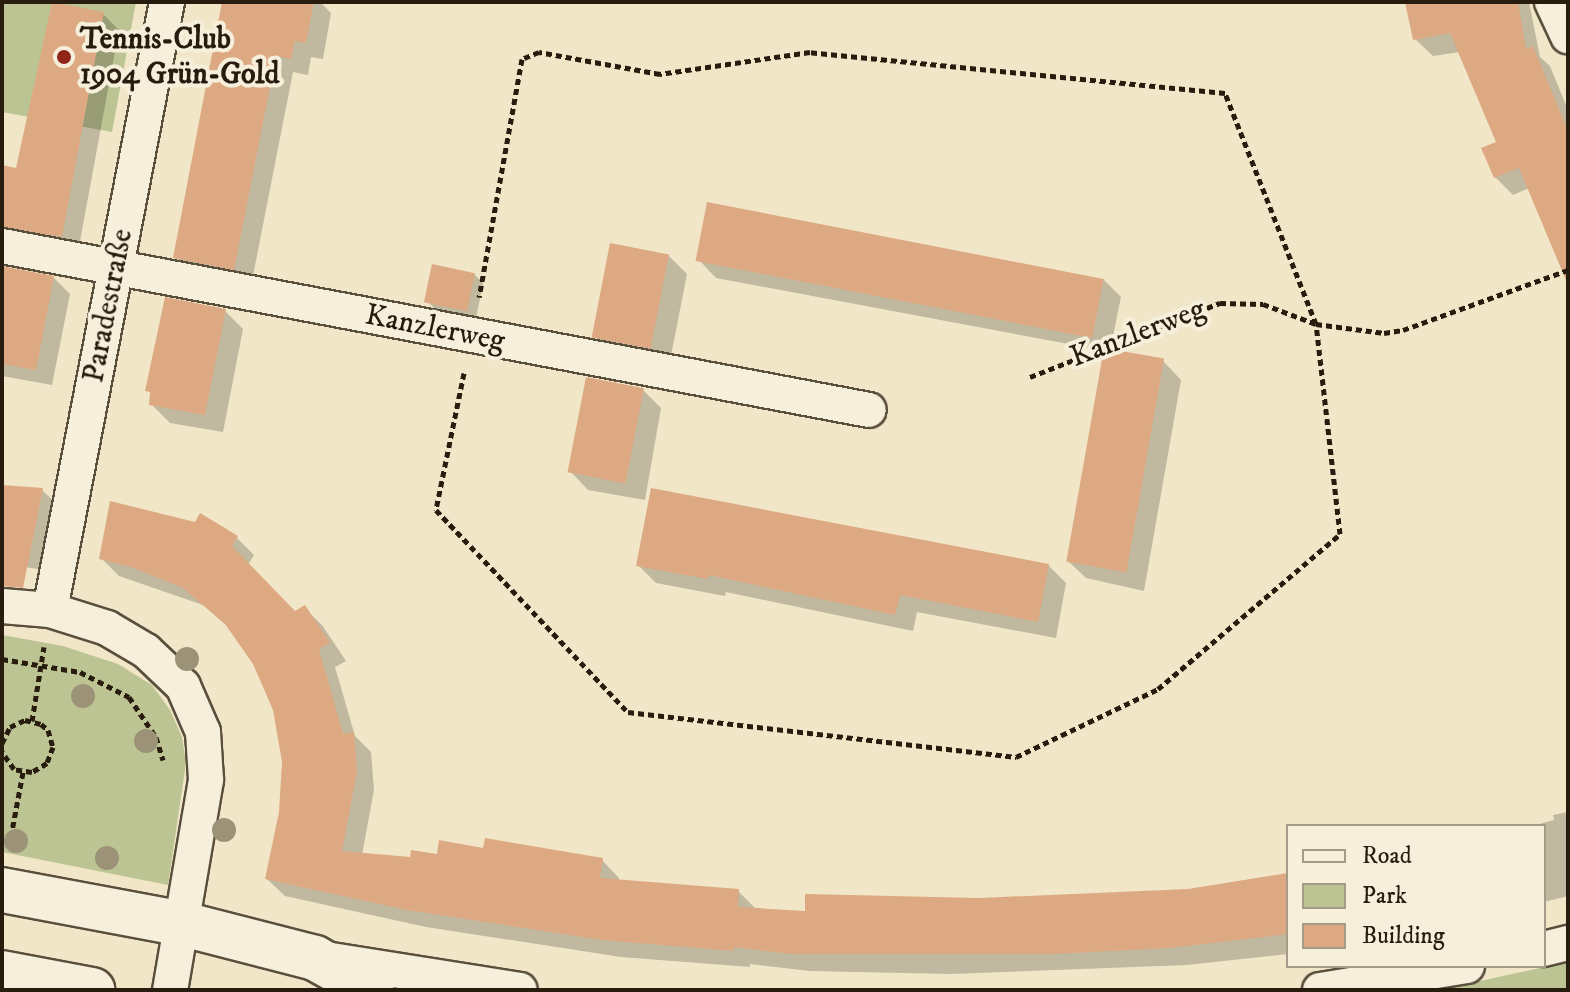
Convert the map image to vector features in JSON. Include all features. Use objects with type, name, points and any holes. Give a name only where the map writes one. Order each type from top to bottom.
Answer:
[{"type":"street","name":"Paradestraße","points":[[48,626],[167,2]]},
{"type":"street","points":[[1552,2],[1568,36]]},
{"type":"street","name":"Kanzlerweg","points":[[2,246],[869,410]]},
{"type":"street","points":[[2,606],[48,626],[107,628],[146,651],[183,686],[203,732],[206,780],[170,990]]},
{"type":"street","points":[[5,869],[183,924],[315,958],[428,983],[520,990]]},
{"type":"street","points":[[1546,948],[1568,943]]},
{"type":"street","points":[[315,958],[372,990]]},
{"type":"street","points":[[1320,990],[1455,968]]},
{"type":"street","points":[[2,973],[92,990]]},
{"type":"path","points":[[465,367],[436,510],[628,712],[1016,757],[1158,689],[1340,534],[1316,324],[1225,93],[810,52],[660,74],[539,52],[522,59],[477,306]]},
{"type":"path","name":"Kanzlerweg","points":[[1030,377],[1220,303],[1263,304],[1316,324],[1367,332],[1403,330],[1568,270]]},
{"type":"path","points":[[32,721],[48,626]]},
{"type":"path","points":[[2,659],[80,672],[129,697],[156,737],[164,764]]},
{"type":"path","points":[[2,743],[10,727],[32,721],[48,730],[53,747],[47,763],[40,769],[23,772],[8,764],[2,752]]},
{"type":"path","points":[[5,869],[23,772]]},
{"type":"green space","name":"Tennis-Club 1904 Grün-Gold","points":[[2,2],[136,2],[112,132],[2,112]]},
{"type":"green space","points":[[2,635],[63,646],[118,664],[152,685],[170,710],[182,737],[186,763],[168,885],[2,852]]},
{"type":"green space","points":[[1568,962],[1568,990],[1434,990],[1546,968]]},
{"type":"building","points":[[52,2],[104,12],[62,237],[2,227],[2,165],[16,168]]},
{"type":"building","points":[[222,2],[314,2],[306,43],[295,41],[291,59],[276,56],[234,270],[173,258]]},
{"type":"building","points":[[1405,2],[1518,2],[1526,49],[1533,46],[1568,131],[1568,285],[1519,168],[1494,178],[1481,148],[1496,142],[1450,33],[1413,40]]},
{"type":"building","points":[[707,202],[1104,279],[1092,338],[696,261]]},
{"type":"building","points":[[610,243],[669,254],[651,349],[592,337]]},
{"type":"building","points":[[432,264],[475,273],[467,311],[424,302]]},
{"type":"building","points":[[2,266],[54,276],[36,370],[2,364]]},
{"type":"building","points":[[165,297],[226,309],[205,415],[149,405],[150,392],[145,391]]},
{"type":"building","points":[[1104,348],[1164,359],[1126,572],[1066,562]]},
{"type":"building","points":[[586,377],[644,388],[625,483],[567,472]]},
{"type":"building","points":[[2,485],[43,488],[23,588],[2,586]]},
{"type":"building","points":[[651,488],[1049,564],[1038,622],[900,595],[895,615],[709,575],[708,579],[636,566]]},
{"type":"building","points":[[110,501],[195,522],[200,513],[238,536],[232,546],[295,611],[305,605],[330,643],[319,649],[343,734],[354,732],[357,771],[342,851],[410,857],[411,850],[437,854],[439,840],[483,848],[485,838],[603,858],[600,878],[739,889],[738,907],[805,911],[805,894],[979,898],[1188,889],[1286,873],[1286,934],[1169,948],[1054,954],[791,954],[734,947],[734,951],[602,940],[407,910],[265,879],[279,812],[282,762],[273,710],[253,664],[225,624],[183,588],[131,567],[99,559]]},
{"type":"place","name":"Tennis-Club 1904 Grün-Gold","points":[[64,57]]}]
